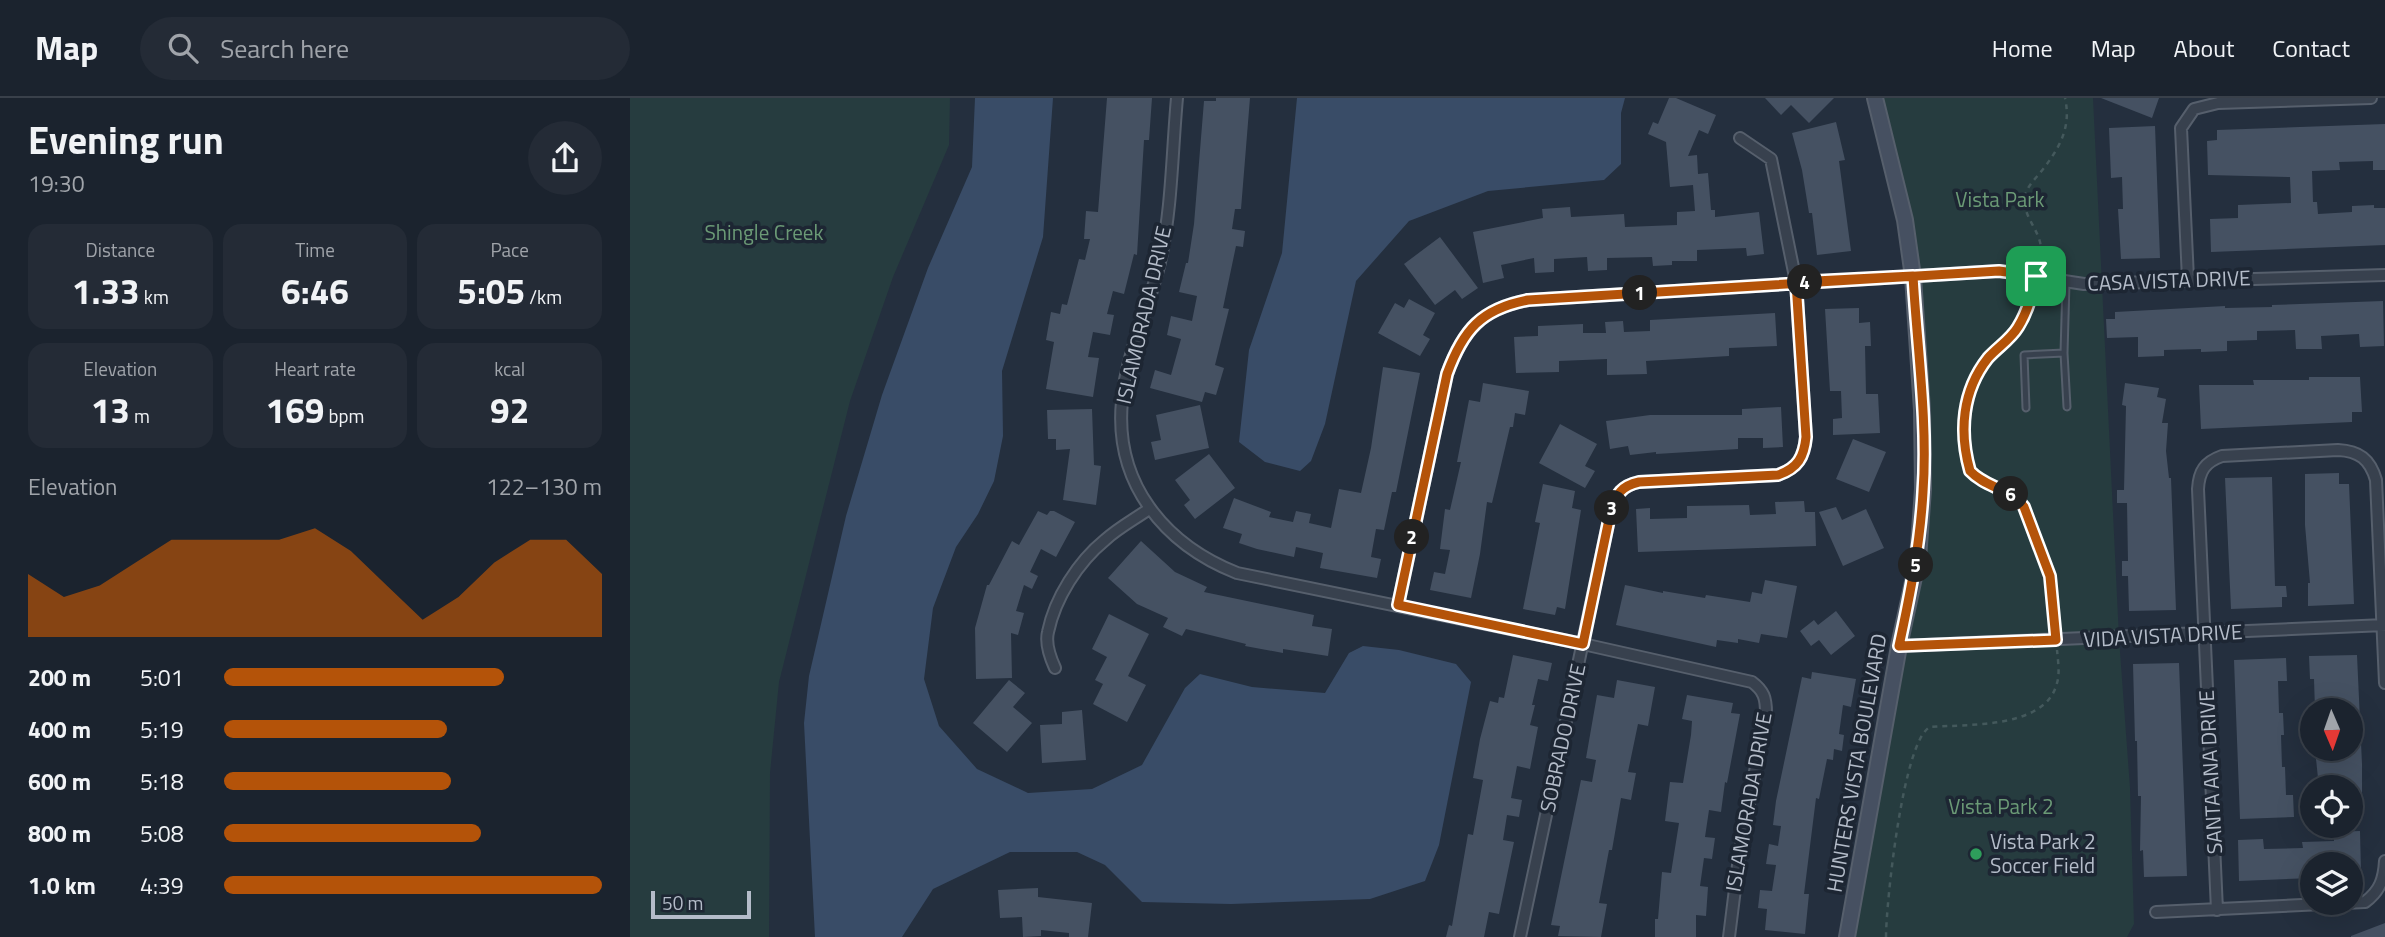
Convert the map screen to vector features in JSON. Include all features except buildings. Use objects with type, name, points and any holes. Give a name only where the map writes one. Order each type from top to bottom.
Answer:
[{"type":"street","name":"ISLAMORADA DRIVE","points":[[1177,98],[1160,262],[1128,366],[1122,401],[1122,436],[1129,469],[1149,509],[1171,534],[1187,547],[1237,573],[1583,644],[1745,680],[1760,688],[1766,698],[1766,713],[1739,857],[1729,937]]},
{"type":"street","name":"HUNTERS VISTA BOULEVARD","points":[[1847,937],[1917,559],[1923,489],[1922,410],[1913,276],[1905,220],[1875,98]]},
{"type":"street","points":[[2188,279],[2181,128],[2193,109],[2218,103],[2371,98]]},
{"type":"street","points":[[1740,138],[1771,159],[1796,282]]},
{"type":"street","name":"CASA VISTA DRIVE","points":[[1398,605],[1447,374],[1457,347],[1471,327],[1490,312],[1508,304],[1528,300],[1999,271],[2066,283],[2385,275]]},
{"type":"street","name":"SOBRADO DRIVE","points":[[1520,937],[1611,510],[1618,493],[1626,485],[1639,482],[1778,475],[1791,471],[1801,461],[1806,437],[1796,282]]},
{"type":"street","name":"SANTA ANA DRIVE","points":[[2217,909],[2198,489],[2199,476],[2204,466],[2222,456],[2338,450],[2351,451],[2362,456],[2372,467],[2376,480],[2384,626]]},
{"type":"street","points":[[1055,668],[1048,650],[1048,633],[1060,599],[1076,570],[1104,540],[1149,509]]},
{"type":"street","points":[[2384,626],[2385,683]]},
{"type":"street","name":"VIDA VISTA DRIVE","points":[[1899,646],[2384,626]]},
{"type":"street","points":[[2156,912],[2365,902],[2381,885],[2385,861]]},
{"type":"lane","points":[[2066,283],[2064,353],[2067,407]]},
{"type":"lane","points":[[2026,408],[2024,355],[2064,353]]},
{"type":"path","points":[[1886,937],[1898,816],[1921,735],[1930,727],[2016,719],[2040,710],[2052,698],[2057,683],[2050,576],[2024,507],[2017,498],[1986,484],[1970,471],[1963,427],[1968,392],[1988,358],[2017,330],[2028,307],[2041,252],[2040,243],[2027,215],[2025,197],[2028,187],[2055,153],[2064,136],[2067,120],[2065,98]]},
{"type":"green space","name":"Shingle Creek","points":[[630,98],[950,98],[949,145],[893,277],[850,401],[779,682],[770,773],[769,937],[630,937]]},
{"type":"green space","points":[[1875,98],[2093,98],[2119,638],[2130,788],[2134,924],[2127,937],[1847,937],[1923,489],[1913,277]]},
{"type":"water","points":[[975,98],[1053,98],[1043,237],[1002,371],[1003,436],[994,481],[978,514],[956,547],[933,608],[924,679],[939,726],[977,769],[1028,793],[1092,789],[1142,765],[1185,688],[1200,674],[1252,687],[1325,693],[1349,653],[1363,646],[1399,650],[1456,664],[1471,682],[1439,845],[1425,881],[1370,899],[1231,904],[1142,902],[1105,865],[1077,852],[1010,852],[933,889],[902,937],[815,937],[804,723],[809,676],[846,516],[882,395],[928,268],[972,167]]},
{"type":"water","points":[[1297,98],[1625,98],[1621,113],[1621,164],[1604,180],[1488,191],[1409,221],[1356,281],[1325,424],[1311,461],[1300,471],[1265,462],[1239,442],[1249,350],[1282,253]]},
{"type":"place","name":"Vista Park 2 Soccer Field","points":[[1976,854]]},
{"type":"route","points":[[2036,276],[1999,271],[1796,282],[1528,300],[1508,304],[1490,312],[1471,327],[1457,347],[1447,374],[1398,605],[1583,644],[1611,510],[1618,493],[1626,485],[1639,482],[1778,475],[1791,471],[1801,461],[1806,437],[1796,282],[1913,276],[1922,410],[1923,489],[1917,559],[1899,646],[2056,640],[2050,576],[2024,507],[2017,498],[1986,484],[1970,471],[1963,427],[1968,392],[1988,358],[2017,330],[2028,307],[2036,276]]},
{"type":"park label","name":"Vista Park","points":[[2000,200]]},
{"type":"park label","name":"Vista Park 2","points":[[2001,807]]}]
